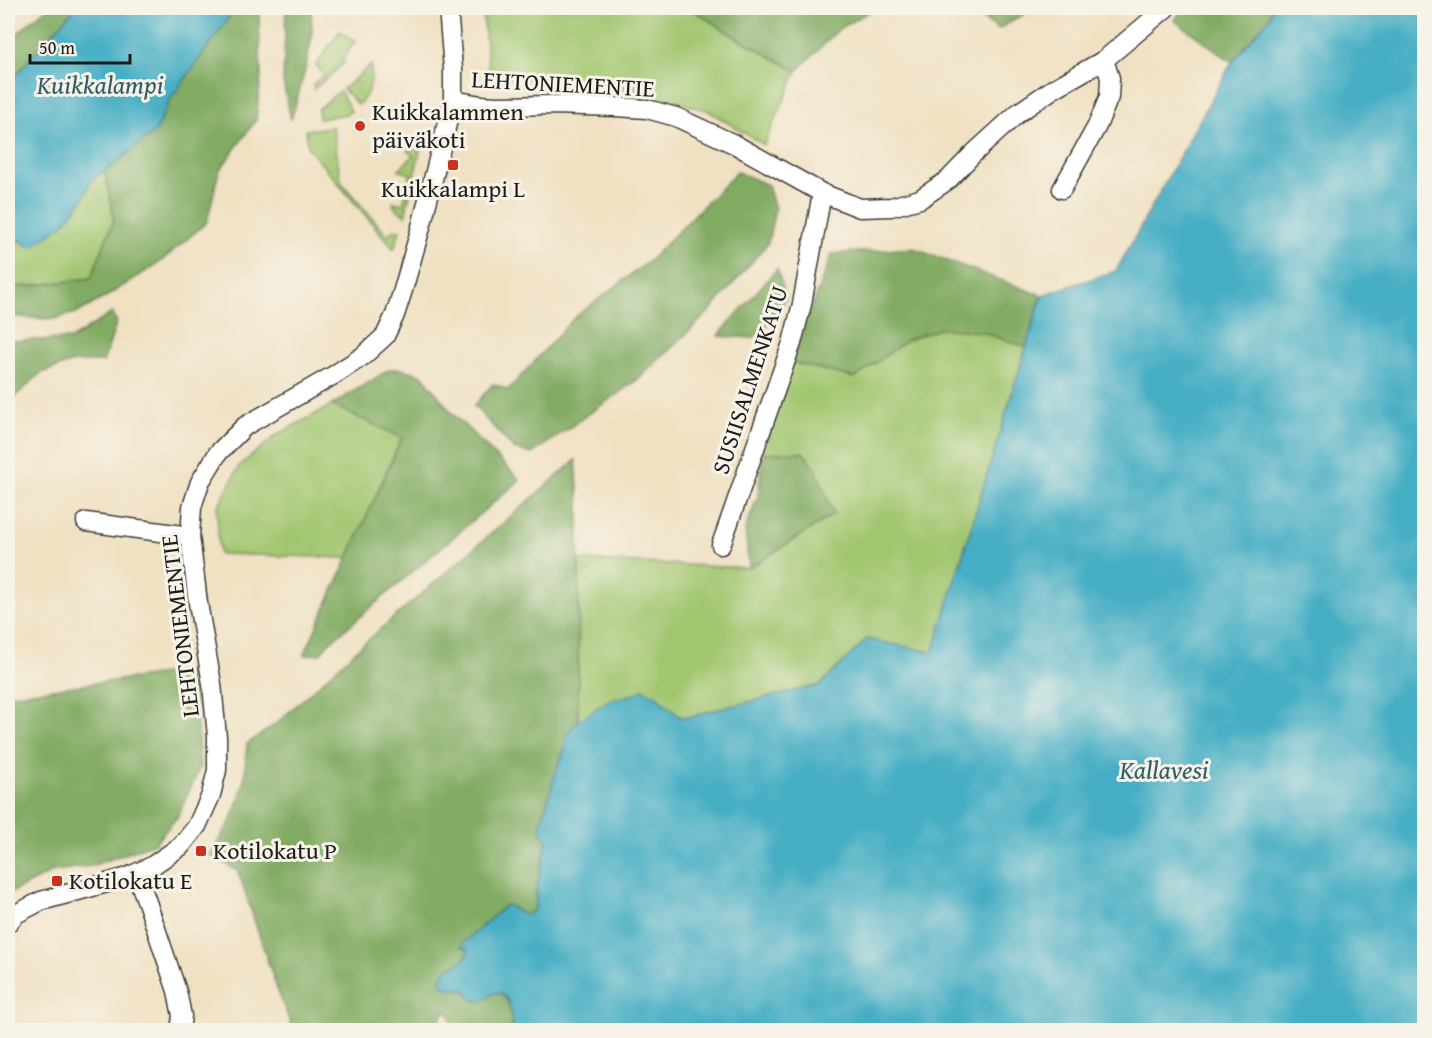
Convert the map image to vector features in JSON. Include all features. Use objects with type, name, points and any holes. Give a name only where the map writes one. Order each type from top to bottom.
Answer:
[{"type":"street","points":[[448,8],[453,100]]},
{"type":"street","name":"LEHTONIEMENTIE","points":[[8,923],[16,914],[41,901],[125,878],[152,866],[181,846],[197,826],[211,795],[217,771],[217,738],[212,684],[198,603],[190,536],[192,507],[200,482],[218,453],[245,426],[334,375],[363,356],[385,336],[395,315],[408,273],[453,100],[496,106],[563,105],[647,109],[676,117],[734,144],[822,193],[860,208],[891,207],[920,199],[948,180],[1018,113],[1053,89],[1104,60],[1166,8]]},
{"type":"street","points":[[1062,189],[1097,126],[1109,97],[1110,78],[1104,60]]},
{"type":"street","name":"SUSIISALMENKATU","points":[[721,545],[792,343],[802,304],[822,193]]},
{"type":"street","points":[[86,522],[190,536]]},
{"type":"street","points":[[136,873],[177,991],[182,1016],[180,1030]]},
{"type":"green space","points":[[47,8],[75,8],[8,84],[8,41]]},
{"type":"green space","points":[[235,8],[260,8],[261,77],[256,120],[219,171],[207,222],[159,263],[79,312],[54,319],[8,315],[8,286],[31,286],[91,278],[114,220],[105,171],[156,131],[169,101]]},
{"type":"green space","points":[[286,8],[311,8],[312,36],[291,120],[283,81]]},
{"type":"green space","points":[[482,8],[690,8],[732,35],[797,71],[764,145],[707,110],[609,86],[517,78],[490,79]]},
{"type":"green space","points":[[690,8],[876,8],[840,28],[797,71],[732,35]]},
{"type":"green space","points":[[968,8],[1035,8],[998,29]]},
{"type":"green space","points":[[1186,8],[1272,8],[1270,17],[1232,62],[1174,20]]},
{"type":"green space","points":[[340,31],[355,42],[342,60],[344,63],[314,89],[313,84],[324,75],[316,65]]},
{"type":"green space","points":[[371,65],[370,87],[358,105],[343,89]]},
{"type":"green space","points":[[340,91],[351,111],[319,119],[318,109]]},
{"type":"green space","points":[[333,127],[341,182],[387,235],[395,229],[400,230],[394,249],[308,148],[306,130]]},
{"type":"green space","points":[[417,139],[422,142],[405,215],[394,207],[393,202],[403,204],[411,174],[399,169],[413,156],[407,150]]},
{"type":"green space","points":[[105,171],[114,220],[91,278],[31,286],[8,286],[8,236],[31,247],[63,225],[84,198],[91,180]]},
{"type":"green space","points":[[737,172],[768,185],[775,209],[768,243],[711,310],[640,378],[532,454],[514,449],[474,406],[493,384],[508,390],[575,317],[649,261]]},
{"type":"green space","points":[[913,248],[1041,295],[1026,347],[981,332],[941,328],[907,340],[855,378],[791,362],[832,254]]},
{"type":"green space","points":[[777,269],[786,298],[777,315],[753,338],[718,336]]},
{"type":"green space","points":[[112,313],[117,322],[103,362],[73,362],[41,373],[8,403],[8,341],[71,339]]},
{"type":"green space","points":[[941,328],[981,332],[1026,347],[933,653],[867,639],[820,685],[693,717],[680,717],[655,695],[636,694],[609,700],[578,721],[579,560],[749,568],[834,514],[763,453],[791,362],[855,378],[907,340]]},
{"type":"green space","points":[[390,369],[402,369],[422,375],[452,413],[520,480],[328,644],[320,654],[304,655],[402,438],[332,405]]},
{"type":"green space","points":[[332,405],[402,437],[348,558],[219,554],[217,508],[240,465],[277,435]]},
{"type":"green space","points":[[803,452],[815,468],[834,514],[749,568],[745,530],[758,496],[763,453]]},
{"type":"green space","points":[[576,460],[579,502],[578,721],[567,733],[566,746],[557,768],[535,909],[527,915],[506,905],[462,943],[468,949],[467,955],[453,967],[452,988],[462,989],[471,997],[483,1000],[494,993],[505,997],[510,1007],[513,1030],[453,1030],[446,1010],[433,1030],[293,1030],[238,871],[210,855],[232,819],[244,783],[247,744],[277,723],[361,646]]},
{"type":"green space","points":[[193,670],[200,767],[178,816],[155,843],[91,866],[54,871],[8,894],[8,695]]},
{"type":"water","name":"Kuikkalampi","points":[[75,8],[235,8],[169,101],[156,131],[91,180],[84,198],[63,225],[31,247],[8,236],[8,84]]},
{"type":"water","name":"Kallavesi","points":[[1272,8],[1413,8],[1424,21],[1424,1030],[513,1030],[510,1007],[503,995],[496,993],[477,1001],[463,989],[445,987],[441,982],[449,967],[459,963],[467,955],[468,949],[461,946],[462,943],[506,905],[527,915],[535,909],[537,886],[547,842],[540,827],[557,768],[566,746],[567,733],[578,721],[609,700],[636,694],[642,689],[655,695],[680,717],[693,717],[820,685],[867,639],[933,652],[1042,295],[1116,271],[1232,62],[1270,17]]},
{"type":"place","name":"Kuikkalammen päiväkoti","points":[[360,126]]},
{"type":"place","name":"Kuikkalampi L","points":[[453,165]]},
{"type":"place","name":"Kotilokatu P","points":[[201,851]]},
{"type":"place","name":"Kotilokatu E","points":[[57,881]]}]
